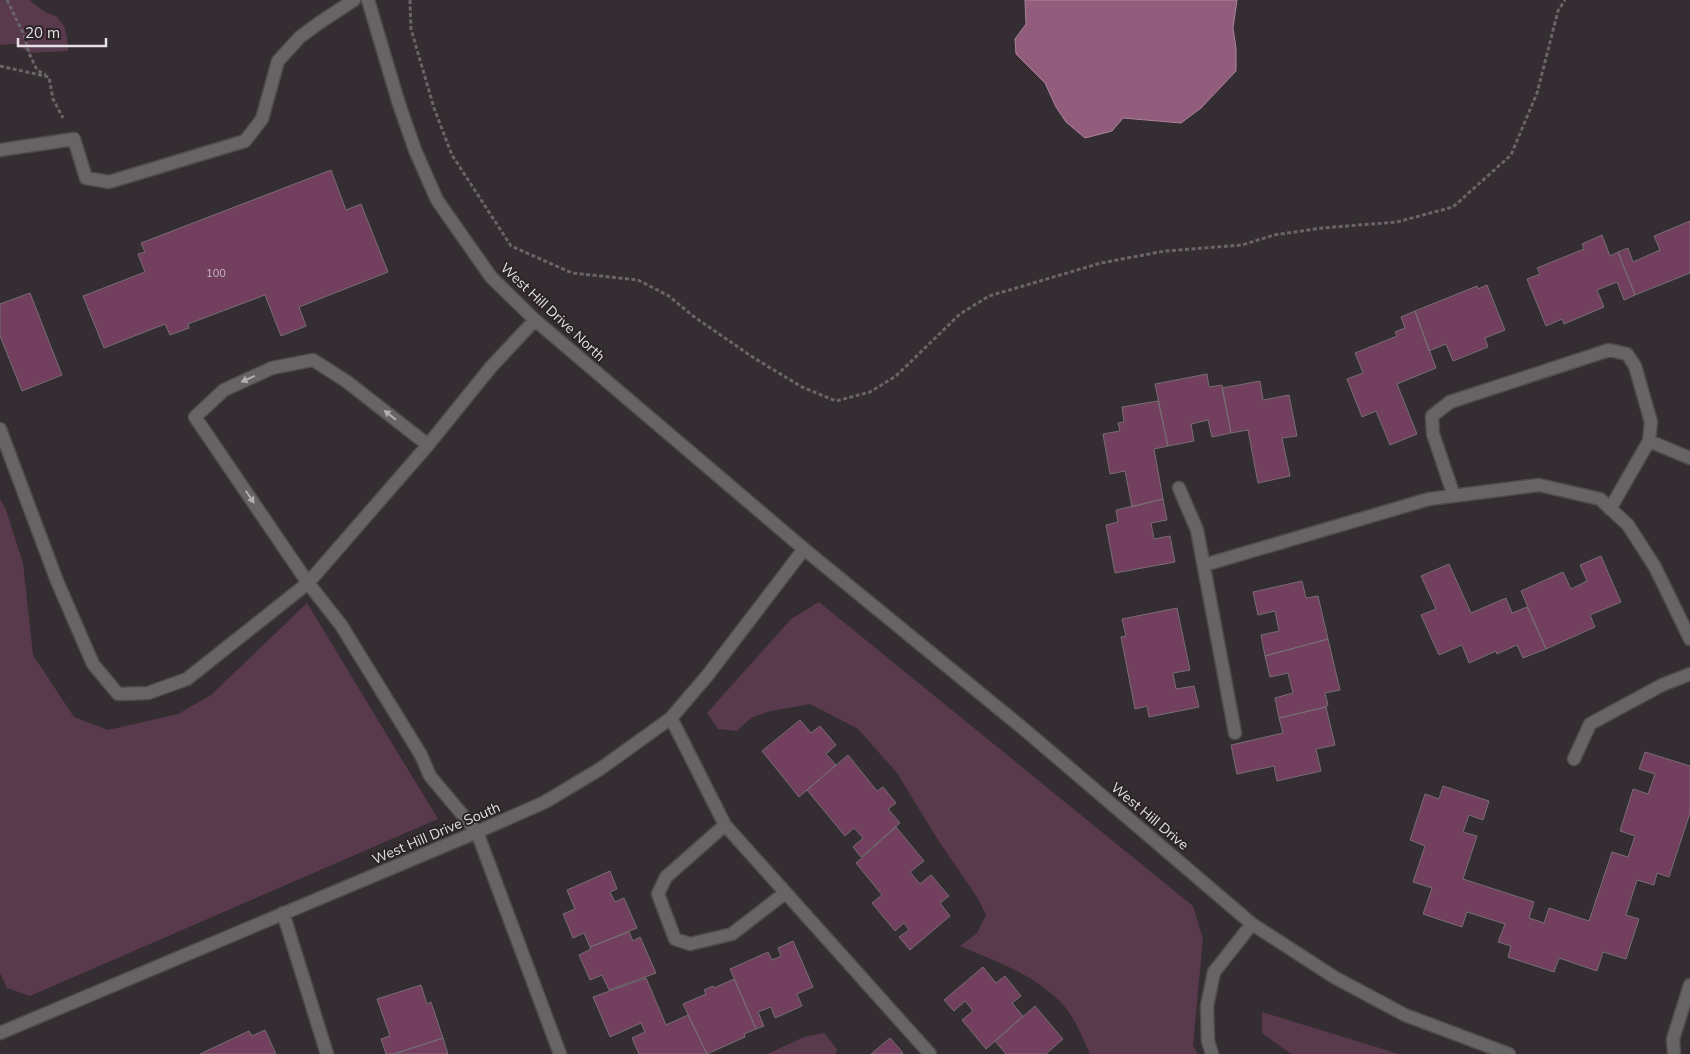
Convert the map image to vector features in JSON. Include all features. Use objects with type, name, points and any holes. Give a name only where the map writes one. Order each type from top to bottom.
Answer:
[{"type":"street","points":[[0,150],[74,139],[86,178],[109,182],[245,142],[262,120],[278,61],[300,37],[354,0]]},
{"type":"street","name":"West Hill Drive North","points":[[368,0],[399,104],[415,150],[437,200],[491,277],[535,320],[804,549]]},
{"type":"street","points":[[0,429],[57,581],[93,664],[118,694],[148,693],[187,679],[308,583],[428,445],[491,367],[535,320]]},
{"type":"street","points":[[1454,496],[1433,434],[1432,416],[1450,402],[1609,350],[1627,354],[1634,366],[1651,422],[1649,441],[1610,509]]},
{"type":"street","points":[[428,445],[346,381],[313,360],[272,368],[224,390],[195,417],[308,583],[341,625],[420,756],[430,776],[477,832],[560,1054]]},
{"type":"street","points":[[1649,441],[1690,458]]},
{"type":"street","points":[[1204,566],[1429,499],[1539,485],[1600,499],[1628,525],[1655,568],[1690,639]]},
{"type":"street","points":[[1179,488],[1197,530],[1235,733]]},
{"type":"street","name":"West Hill Drive South","points":[[1,1030],[477,832],[553,797],[600,769],[671,718],[707,676],[804,549]]},
{"type":"street","name":"West Hill Drive","points":[[804,549],[1025,730],[1252,924],[1334,977],[1405,1015],[1509,1054]]},
{"type":"street","points":[[1574,759],[1590,724],[1662,685],[1690,674]]},
{"type":"street","points":[[671,718],[725,825],[930,1054]]},
{"type":"street","points":[[725,825],[666,877],[658,894],[675,939],[690,944],[732,934],[785,892]]},
{"type":"street","points":[[283,913],[327,1054]]},
{"type":"street","points":[[1212,1054],[1208,1041],[1207,1006],[1214,972],[1252,924]]},
{"type":"street","points":[[1674,1054],[1673,1039],[1690,985]]},
{"type":"path","points":[[7,0],[24,35],[37,70],[49,77],[53,99],[74,139]]},
{"type":"path","points":[[410,0],[411,29],[434,108],[452,155],[510,246],[572,273],[638,280],[669,296],[693,316],[754,358],[802,387],[836,401],[870,392],[896,376],[960,314],[989,296],[1101,263],[1164,251],[1242,245],[1274,235],[1322,228],[1397,222],[1453,207],[1511,155],[1537,93],[1558,11],[1565,0]]},
{"type":"path","points":[[0,66],[49,77]]},
{"type":"shaded area","points":[[0,0],[29,0],[45,12],[56,16],[64,26],[68,51],[29,53],[16,44],[0,45]]},
{"type":"shaded area","points":[[1025,0],[1237,0],[1233,28],[1236,48],[1236,71],[1201,108],[1181,123],[1123,118],[1112,131],[1085,138],[1066,122],[1056,107],[1045,83],[1016,54],[1015,39],[1026,24]]},
{"type":"shaded area","points":[[0,499],[6,510],[23,563],[33,655],[74,717],[108,730],[178,714],[211,695],[307,603],[438,819],[30,996],[7,988],[0,973]]},
{"type":"shaded area","points":[[819,602],[1193,906],[1203,939],[1193,1045],[1198,1054],[1090,1054],[1072,1017],[1053,995],[1016,970],[960,946],[977,933],[986,915],[977,897],[940,843],[897,773],[858,729],[810,704],[771,711],[751,718],[737,731],[718,729],[707,713],[791,619]]},
{"type":"shaded area","points":[[1262,1012],[1399,1054],[1291,1054],[1262,1033]]},
{"type":"shaded area","points":[[824,1033],[837,1049],[836,1054],[767,1054],[804,1037]]},
{"type":"building","points":[[331,170],[346,210],[361,204],[388,272],[299,307],[306,326],[281,336],[265,295],[188,324],[189,328],[170,335],[165,324],[104,348],[83,296],[145,272],[138,254],[145,252],[141,243]]},
{"type":"building","points":[[1690,221],[1690,273],[1635,295],[1618,252],[1628,248],[1633,262],[1660,250],[1654,236]]},
{"type":"building","points":[[1602,235],[1610,256],[1618,252],[1635,295],[1624,300],[1617,282],[1597,290],[1604,307],[1564,324],[1562,319],[1546,326],[1527,279],[1540,274],[1537,268],[1584,249],[1582,244]]},
{"type":"building","points":[[1487,285],[1505,330],[1485,338],[1488,347],[1453,361],[1446,344],[1429,351],[1415,311],[1477,286],[1478,289]]},
{"type":"building","points":[[30,293],[62,375],[22,391],[0,336],[0,304]]},
{"type":"building","points":[[1415,311],[1436,368],[1397,384],[1417,434],[1390,445],[1376,411],[1362,417],[1347,379],[1363,373],[1355,353],[1397,336],[1395,332],[1405,328],[1401,317]]},
{"type":"building","points":[[1207,374],[1209,387],[1222,385],[1231,433],[1212,437],[1208,420],[1191,424],[1194,441],[1168,446],[1155,384]]},
{"type":"building","points":[[1260,381],[1263,400],[1289,395],[1297,436],[1282,438],[1290,476],[1258,483],[1248,430],[1231,433],[1222,388]]},
{"type":"building","points":[[1158,401],[1168,446],[1154,449],[1163,499],[1132,507],[1125,471],[1110,474],[1103,434],[1120,431],[1118,423],[1124,422],[1122,407]]},
{"type":"building","points":[[1163,499],[1167,520],[1151,523],[1154,539],[1170,536],[1175,562],[1115,573],[1106,525],[1118,522],[1116,510]]},
{"type":"building","points":[[1601,556],[1621,602],[1590,615],[1595,627],[1546,649],[1521,591],[1563,572],[1571,589],[1587,581],[1580,565]]},
{"type":"building","points":[[1449,564],[1471,613],[1506,598],[1512,613],[1527,607],[1546,649],[1523,658],[1517,645],[1497,654],[1496,651],[1469,663],[1462,645],[1439,655],[1421,615],[1436,609],[1421,576]]},
{"type":"building","points":[[1302,581],[1306,598],[1318,596],[1328,639],[1265,656],[1261,635],[1279,631],[1275,611],[1258,615],[1253,592]]},
{"type":"building","points":[[1177,608],[1190,670],[1173,673],[1176,689],[1194,686],[1199,707],[1149,717],[1147,706],[1135,709],[1121,637],[1126,636],[1122,619]]},
{"type":"building","points":[[1328,639],[1340,690],[1325,693],[1328,705],[1326,707],[1279,718],[1275,698],[1293,693],[1288,673],[1270,677],[1265,656]]},
{"type":"building","points":[[1326,707],[1335,745],[1316,749],[1321,771],[1277,781],[1274,766],[1237,774],[1231,745],[1283,733],[1279,718]]},
{"type":"building","points":[[800,720],[811,733],[820,726],[836,745],[826,754],[836,765],[799,797],[762,751]]},
{"type":"building","points":[[1645,752],[1690,766],[1690,813],[1669,877],[1657,873],[1654,885],[1637,880],[1626,915],[1639,919],[1626,959],[1603,952],[1597,971],[1559,958],[1554,972],[1508,957],[1511,946],[1498,942],[1505,924],[1467,912],[1462,927],[1423,914],[1432,888],[1413,882],[1425,846],[1410,840],[1425,794],[1439,799],[1443,786],[1489,801],[1483,820],[1469,815],[1463,832],[1477,836],[1463,879],[1534,902],[1529,918],[1544,923],[1549,908],[1589,921],[1612,852],[1628,857],[1635,836],[1620,831],[1633,789],[1648,794],[1655,774],[1639,769]]},
{"type":"building","points":[[848,755],[877,791],[883,787],[896,803],[888,809],[900,823],[861,857],[853,847],[863,838],[854,828],[845,836],[807,790]]},
{"type":"building","points":[[896,827],[924,861],[910,872],[920,884],[931,875],[949,896],[940,903],[950,916],[910,950],[899,937],[909,930],[904,923],[895,931],[872,903],[882,895],[856,863]]},
{"type":"building","points":[[610,871],[617,889],[610,892],[615,902],[624,898],[637,928],[590,947],[584,933],[573,938],[563,914],[575,909],[567,890]]},
{"type":"building","points":[[629,932],[633,941],[640,937],[656,973],[609,990],[602,975],[590,980],[579,955],[591,949],[590,947]]},
{"type":"building","points":[[793,941],[813,987],[797,994],[802,1006],[775,1018],[771,1007],[758,1012],[764,1026],[756,1029],[730,969],[768,952],[772,960],[781,956],[778,948]]},
{"type":"building","points":[[983,967],[996,983],[1005,976],[1021,996],[1012,1003],[1023,1016],[986,1049],[962,1020],[973,1011],[965,1001],[954,1011],[944,1000]]},
{"type":"building","points":[[646,978],[666,1025],[688,1015],[707,1054],[639,1054],[632,1038],[645,1032],[641,1023],[610,1037],[593,997]]},
{"type":"building","points":[[734,979],[756,1029],[744,1034],[745,1037],[707,1054],[683,1004],[706,994],[704,990],[713,986],[714,988]]},
{"type":"building","points":[[421,985],[427,1004],[431,1002],[443,1038],[394,1054],[386,1054],[381,1039],[390,1036],[377,999]]},
{"type":"building","points":[[1035,1006],[1063,1039],[1046,1054],[1006,1054],[995,1041]]},
{"type":"building","points":[[265,1030],[276,1054],[200,1054],[249,1031],[252,1036]]},
{"type":"building","points":[[443,1038],[448,1054],[394,1054]]},
{"type":"building","points":[[890,1038],[903,1053],[871,1054]]}]
